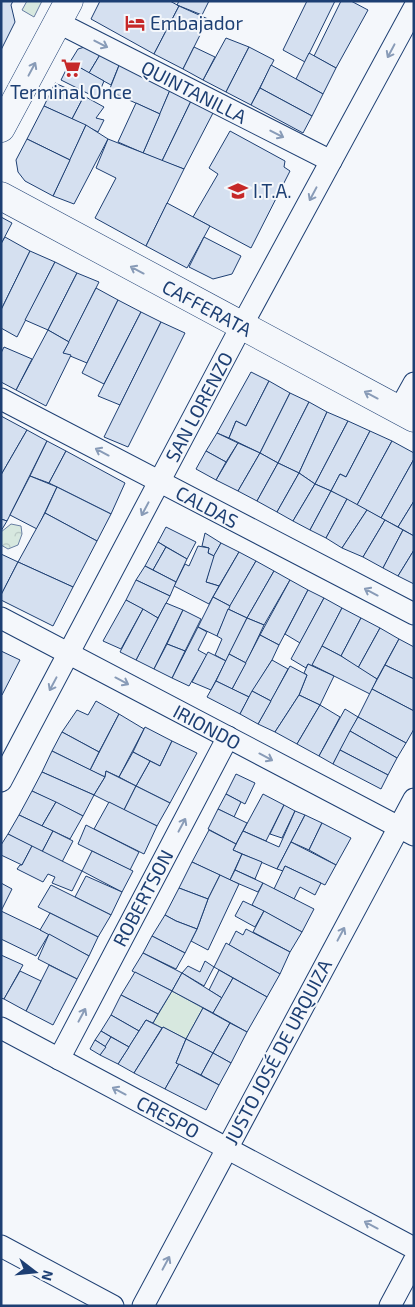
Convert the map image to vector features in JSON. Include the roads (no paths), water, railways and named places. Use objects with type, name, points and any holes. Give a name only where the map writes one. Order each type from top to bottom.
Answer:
[{"type":"main road","points":[[1,128],[63,12]]},
{"type":"main road","name":"CAFFERATA","points":[[1,196],[406,414]]},
{"type":"street","name":"SAN LORENZO","points":[[1,781],[241,326],[414,8]]},
{"type":"street","name":"QUINTANILLA","points":[[63,12],[331,161]]},
{"type":"street","points":[[406,414],[414,383]]},
{"type":"street","name":"CALDAS","points":[[1,399],[414,614]]},
{"type":"street","name":"IRIONDO","points":[[1,618],[406,831]]},
{"type":"street","name":"ROBERTSON","points":[[59,1059],[228,737]]},
{"type":"street","name":"JUSTO JOSÉ DE URQUIZA","points":[[143,1306],[227,1148],[406,831],[414,799]]},
{"type":"street","name":"CRESPO","points":[[1,1028],[414,1248]]},
{"type":"street","points":[[1,1246],[113,1306]]},
{"type":"street","points":[[390,1306],[414,1261]]},
{"type":"place","name":"Embajador","points":[[135,23]]},
{"type":"place","name":"Terminal Once","points":[[71,68]]},
{"type":"place","name":"I.T.A.","points":[[238,191]]}]
